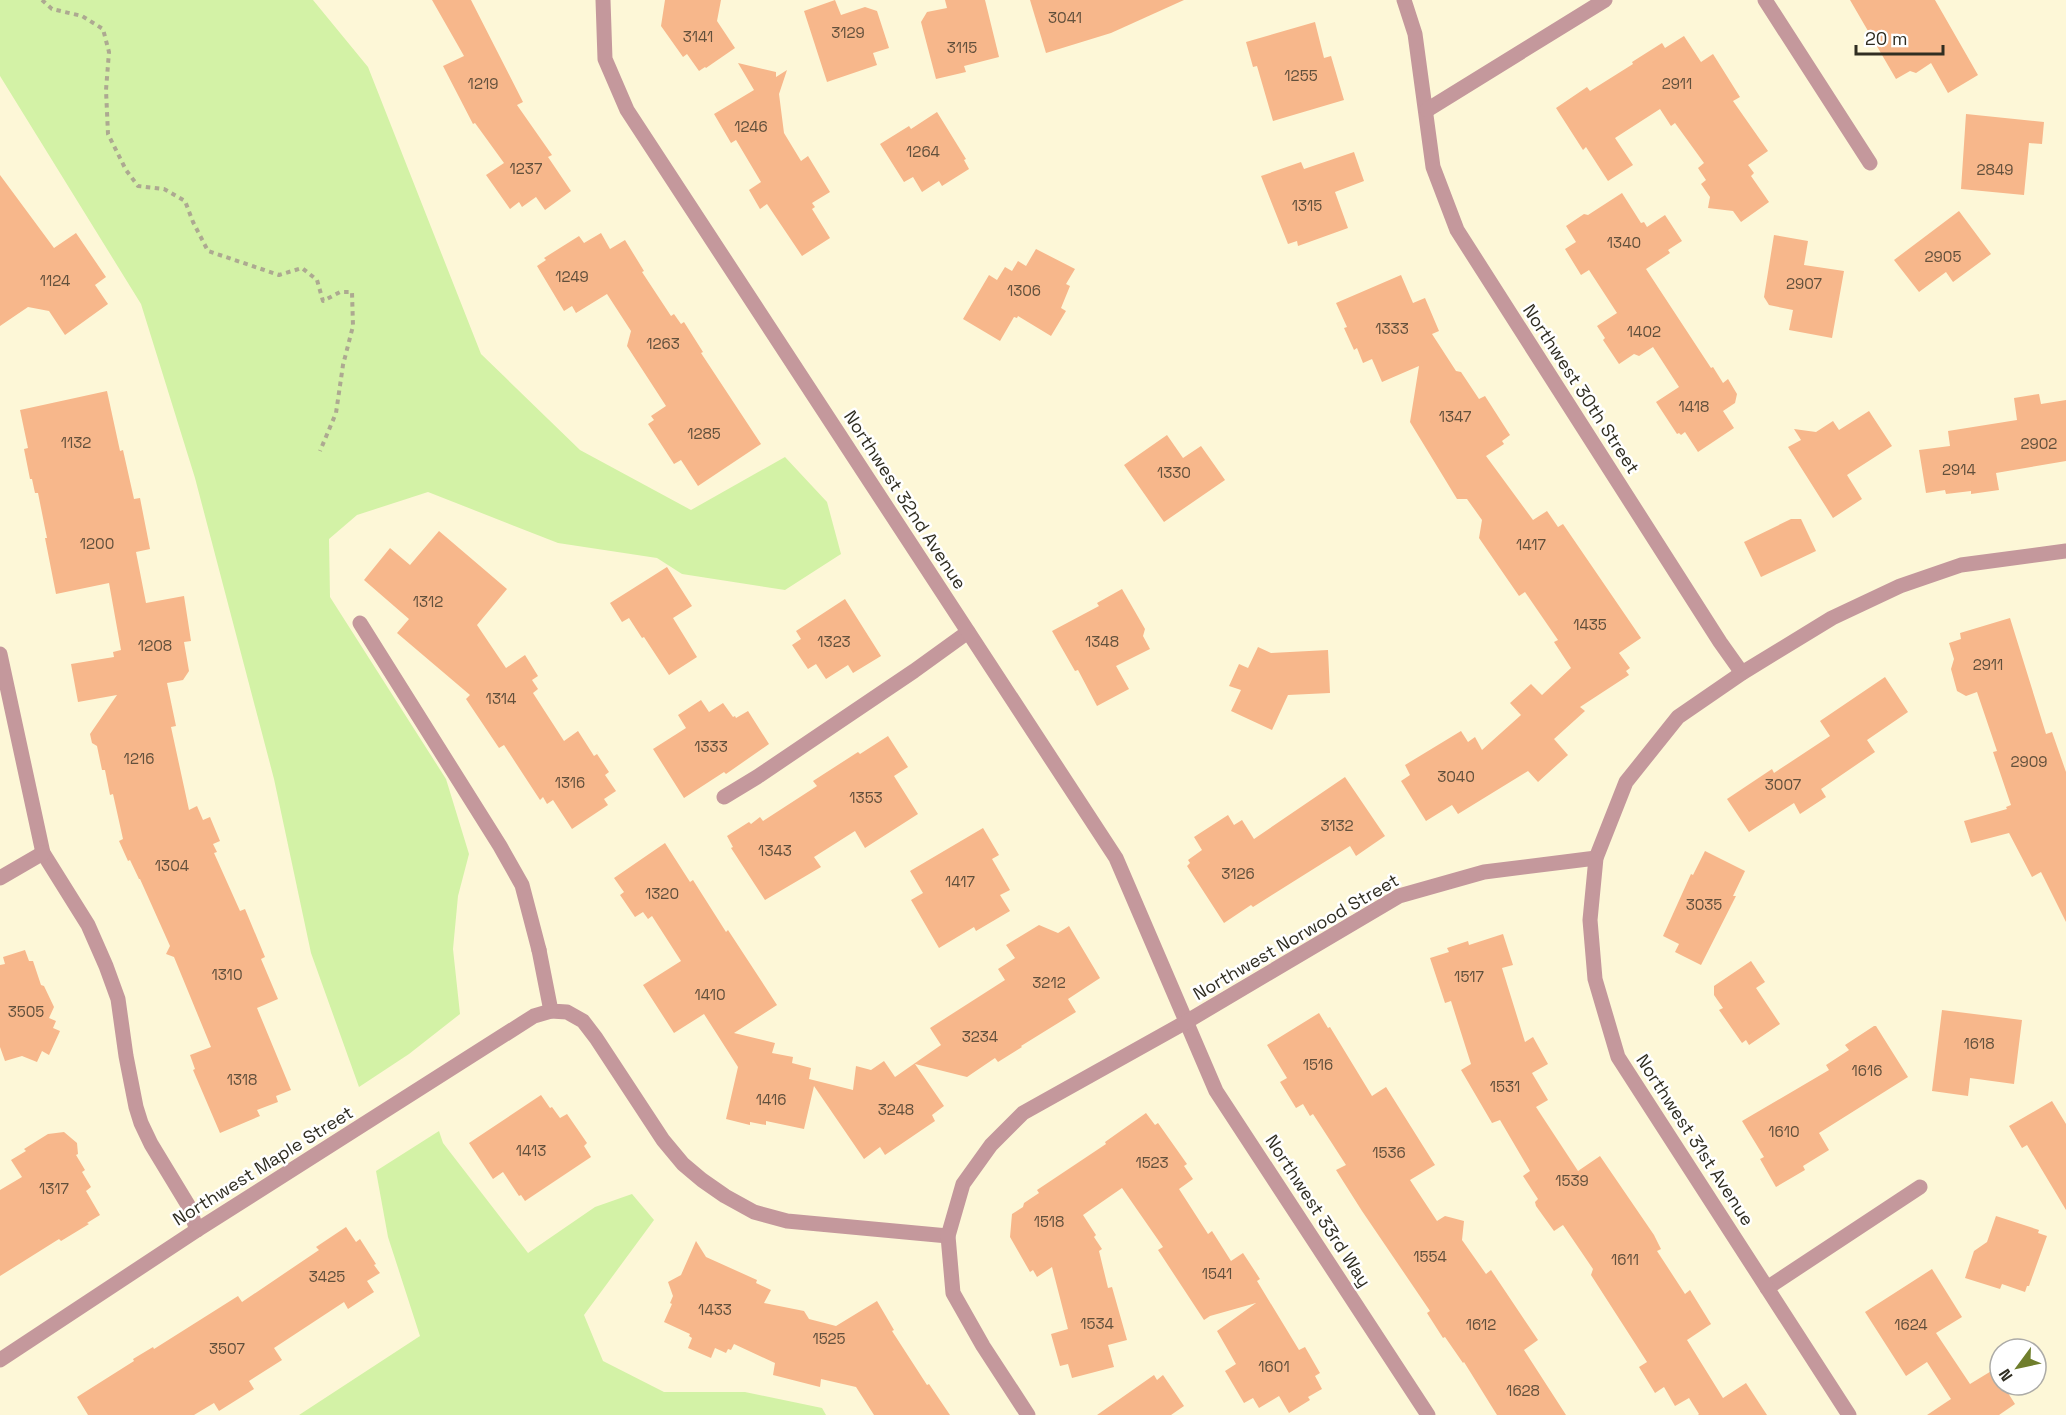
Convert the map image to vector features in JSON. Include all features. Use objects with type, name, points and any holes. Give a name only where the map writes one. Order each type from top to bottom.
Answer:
[{"type":"street","name":"Northwest 32nd Avenue","points":[[603,0],[605,59],[627,110],[1116,858],[1186,1022]]},
{"type":"street","name":"Northwest 30th Street","points":[[1404,0],[1416,33],[1433,167],[1457,230],[1707,622],[1742,673]]},
{"type":"street","points":[[1427,110],[1605,0]]},
{"type":"street","points":[[1765,0],[1870,163]]},
{"type":"street","points":[[1596,858],[1626,782],[1678,717],[1742,673],[1832,618],[1900,586],[1962,566],[2066,551]]},
{"type":"street","points":[[360,623],[522,885],[539,950],[551,1011],[567,1012],[583,1021],[663,1140],[683,1164],[725,1196],[754,1212],[787,1221],[948,1236],[953,1293],[983,1346],[1028,1415]]},
{"type":"street","points":[[724,797],[758,777],[914,672],[968,632]]},
{"type":"street","points":[[0,654],[44,853],[88,925],[106,966],[118,999],[126,1056],[141,1124],[188,1206],[197,1230]]},
{"type":"street","points":[[0,878],[44,853]]},
{"type":"street","name":"Northwest Norwood Street","points":[[948,1236],[963,1184],[991,1145],[1023,1113],[1186,1022],[1399,896],[1484,872],[1596,858]]},
{"type":"street","name":"Northwest 31st Avenue","points":[[1596,858],[1590,920],[1595,979],[1618,1056],[1849,1415]]},
{"type":"street","name":"Northwest Maple Street","points":[[0,1360],[197,1230],[534,1016],[551,1011]]},
{"type":"street","name":"Northwest 33rd Way","points":[[1186,1022],[1216,1091],[1428,1415]]},
{"type":"street","points":[[1767,1288],[1920,1187]]},
{"type":"path","points":[[42,0],[52,9],[82,16],[104,29],[109,52],[106,90],[108,134],[126,170],[138,186],[164,189],[185,201],[208,251],[279,274],[302,268],[317,280],[323,301],[340,292],[352,292],[353,326],[343,365],[336,413],[320,451]]},
{"type":"green space","points":[[0,0],[313,0],[368,67],[481,354],[580,450],[691,510],[785,457],[827,502],[841,554],[785,590],[682,574],[657,558],[558,543],[428,492],[357,515],[329,539],[330,597],[446,779],[469,854],[458,896],[453,949],[460,1014],[409,1054],[359,1087],[311,953],[274,779],[195,478],[141,304],[0,76]]},
{"type":"green space","points":[[439,1131],[443,1143],[528,1253],[595,1207],[632,1194],[654,1220],[584,1315],[603,1361],[664,1392],[745,1392],[822,1408],[826,1415],[299,1415],[420,1336],[388,1237],[376,1171]]},
{"type":"building","points":[[432,0],[471,0],[523,102],[517,105],[552,155],[548,157],[571,191],[545,210],[536,197],[522,207],[519,202],[510,209],[486,175],[504,163],[475,123],[473,124],[443,66],[464,56]]},
{"type":"building","points":[[665,0],[721,0],[717,21],[735,48],[699,71],[687,54],[683,57],[661,26]]},
{"type":"building","points":[[835,0],[841,15],[865,7],[877,11],[889,48],[873,53],[877,65],[827,82],[804,11]]},
{"type":"building","points":[[945,0],[985,0],[999,57],[964,66],[966,72],[936,79],[921,22],[927,12],[947,8]]},
{"type":"building","points":[[1030,0],[1184,0],[1111,33],[1046,53]]},
{"type":"building","points":[[1850,0],[1935,0],[1978,75],[1948,93],[1931,63],[1916,73],[1910,71],[1896,79]]},
{"type":"building","points":[[1315,22],[1324,58],[1331,56],[1344,100],[1273,121],[1257,66],[1253,67],[1246,42]]},
{"type":"building","points":[[1684,36],[1701,62],[1713,54],[1740,97],[1733,101],[1768,151],[1748,165],[1754,173],[1751,176],[1769,202],[1741,222],[1733,211],[1708,208],[1710,197],[1701,184],[1706,180],[1698,168],[1704,163],[1675,123],[1671,126],[1660,109],[1615,138],[1633,165],[1608,181],[1586,147],[1583,150],[1556,108],[1587,87],[1590,91],[1662,43],[1665,48]]},
{"type":"building","points":[[738,63],[776,72],[776,77],[787,70],[779,94],[784,133],[801,161],[808,156],[830,192],[812,203],[815,207],[812,209],[830,238],[802,256],[767,204],[760,209],[749,190],[761,182],[736,140],[731,143],[714,114],[754,90]]},
{"type":"building","points":[[937,112],[966,159],[964,160],[969,169],[942,186],[939,181],[922,192],[913,177],[904,182],[880,144],[909,126],[911,129]]},
{"type":"building","points":[[1966,114],[2044,122],[2042,144],[2029,143],[2024,195],[1961,189]]},
{"type":"building","points":[[1354,152],[1364,181],[1335,192],[1348,228],[1298,246],[1297,241],[1288,244],[1261,176],[1301,162],[1304,169]]},
{"type":"building","points":[[0,175],[54,248],[76,233],[106,277],[95,285],[108,304],[65,335],[49,311],[28,307],[0,326]]},
{"type":"building","points":[[1622,193],[1641,223],[1644,222],[1647,227],[1665,215],[1682,241],[1668,250],[1670,253],[1646,269],[1711,368],[1713,367],[1723,383],[1728,379],[1737,394],[1735,403],[1723,411],[1734,428],[1698,452],[1685,432],[1681,435],[1677,434],[1656,402],[1679,387],[1653,347],[1639,356],[1634,354],[1619,364],[1603,340],[1605,338],[1597,326],[1617,313],[1589,270],[1581,275],[1565,249],[1576,242],[1566,226]]},
{"type":"building","points":[[1959,211],[1991,254],[1953,282],[1946,272],[1919,292],[1894,260]]},
{"type":"building","points":[[601,233],[610,249],[625,240],[644,271],[642,272],[671,316],[674,314],[681,324],[684,322],[703,352],[701,353],[761,444],[698,486],[681,460],[674,464],[648,424],[654,420],[651,416],[666,406],[627,346],[631,331],[607,294],[576,313],[572,306],[564,311],[537,266],[546,260],[544,258],[579,236],[584,243]]},
{"type":"building","points":[[1774,235],[1808,241],[1804,265],[1844,271],[1832,338],[1789,330],[1793,310],[1769,305],[1764,297]]},
{"type":"building","points":[[1036,249],[1075,269],[1066,284],[1070,286],[1061,308],[1066,311],[1051,336],[1018,316],[1014,317],[1000,341],[963,319],[989,275],[997,280],[1005,267],[1012,271],[1018,261],[1026,266]]},
{"type":"building","points":[[1401,275],[1413,303],[1425,298],[1439,331],[1432,334],[1456,371],[1461,372],[1479,399],[1485,396],[1510,435],[1502,441],[1504,444],[1486,456],[1533,520],[1547,511],[1558,527],[1563,524],[1641,638],[1619,653],[1630,668],[1626,671],[1629,675],[1580,707],[1585,711],[1554,739],[1568,755],[1538,782],[1528,771],[1458,814],[1452,805],[1426,821],[1401,781],[1410,775],[1405,765],[1461,731],[1468,742],[1475,737],[1482,750],[1521,715],[1510,703],[1531,684],[1542,695],[1571,668],[1554,642],[1558,640],[1525,592],[1519,596],[1479,538],[1482,520],[1467,499],[1457,499],[1410,422],[1419,366],[1382,382],[1372,359],[1363,363],[1357,348],[1354,350],[1344,328],[1347,327],[1336,303]]},
{"type":"building","points":[[107,391],[120,451],[123,450],[134,499],[140,498],[150,549],[136,552],[146,603],[184,596],[191,641],[184,642],[189,671],[183,680],[167,683],[176,726],[171,727],[189,810],[197,806],[203,820],[210,817],[220,841],[213,844],[217,852],[214,853],[240,911],[245,909],[265,957],[261,959],[278,999],[257,1008],[291,1090],[276,1096],[278,1102],[257,1110],[260,1116],[220,1133],[193,1070],[195,1069],[190,1055],[211,1047],[174,957],[166,954],[170,946],[140,879],[119,841],[123,839],[113,794],[110,795],[97,746],[92,743],[90,734],[117,695],[78,702],[71,664],[114,657],[113,652],[121,650],[109,583],[56,594],[38,493],[35,493],[32,479],[30,479],[24,449],[28,448],[20,410]]},
{"type":"building","points":[[2039,394],[2041,404],[2066,400],[2066,461],[1996,473],[1999,490],[1971,494],[1971,491],[1946,494],[1945,490],[1926,493],[1919,450],[1950,446],[1948,431],[2017,420],[2014,398]]},
{"type":"building","points":[[1869,411],[1892,446],[1847,475],[1862,499],[1833,518],[1788,447],[1801,440],[1794,429],[1816,432],[1833,421],[1839,430]]},
{"type":"building","points":[[1167,435],[1183,458],[1201,446],[1225,480],[1164,522],[1124,465]]},
{"type":"building","points":[[1791,519],[1801,519],[1816,551],[1761,577],[1744,542]]},
{"type":"building","points":[[439,531],[507,589],[477,625],[506,668],[525,655],[538,676],[532,680],[538,689],[533,693],[564,741],[578,731],[594,756],[597,754],[609,772],[605,775],[616,791],[604,799],[608,805],[572,829],[553,800],[547,804],[543,797],[540,800],[504,745],[499,748],[466,699],[470,695],[397,633],[409,619],[364,580],[390,548],[410,565]]},
{"type":"building","points":[[667,567],[692,606],[673,618],[697,657],[669,675],[629,618],[622,622],[610,603]]},
{"type":"building","points":[[1122,589],[1145,629],[1143,636],[1150,649],[1116,666],[1129,689],[1097,706],[1078,670],[1075,671],[1052,631],[1099,606],[1097,603]]},
{"type":"building","points":[[845,599],[881,656],[853,673],[848,665],[826,679],[816,664],[808,669],[792,645],[801,639],[796,631]]},
{"type":"building","points":[[2010,618],[2046,734],[2052,732],[2066,772],[2066,922],[2041,872],[2032,877],[2009,833],[1971,843],[1964,821],[2007,809],[2006,807],[2011,805],[1993,752],[1997,751],[1977,692],[1966,696],[1957,691],[1951,669],[1954,659],[1949,643],[1961,639],[1960,633]]},
{"type":"building","points":[[1258,647],[1271,653],[1328,650],[1330,693],[1288,695],[1272,730],[1231,711],[1241,690],[1229,686],[1239,664],[1248,668]]},
{"type":"building","points":[[1885,677],[1908,712],[1867,740],[1875,752],[1821,789],[1826,797],[1800,814],[1794,803],[1749,832],[1727,799],[1772,769],[1774,773],[1830,736],[1820,721]]},
{"type":"building","points":[[701,700],[709,712],[723,703],[736,718],[748,711],[769,744],[726,774],[724,772],[684,798],[653,749],[686,728],[678,715]]},
{"type":"building","points":[[888,736],[908,767],[894,776],[918,814],[865,848],[855,831],[814,857],[821,867],[765,900],[731,848],[733,847],[727,836],[760,817],[763,821],[817,786],[813,781]]},
{"type":"building","points":[[1345,777],[1385,836],[1356,856],[1350,846],[1224,923],[1187,866],[1190,863],[1188,860],[1202,850],[1194,837],[1228,815],[1234,825],[1242,820],[1254,839]]},
{"type":"building","points":[[983,828],[999,855],[992,859],[1010,890],[1000,895],[1010,911],[976,931],[974,927],[939,948],[911,900],[923,893],[910,871]]},
{"type":"building","points":[[665,843],[690,882],[693,880],[726,932],[728,930],[777,1005],[734,1033],[775,1043],[772,1053],[793,1057],[792,1063],[811,1068],[809,1079],[853,1090],[856,1066],[871,1070],[884,1061],[895,1077],[941,1045],[930,1028],[1005,980],[998,969],[1015,958],[1006,945],[1039,925],[1058,933],[1069,926],[1100,978],[1068,999],[1076,1012],[998,1062],[995,1058],[967,1077],[915,1064],[944,1106],[932,1115],[935,1121],[885,1155],[880,1147],[864,1159],[814,1086],[804,1129],[766,1121],[766,1125],[750,1122],[750,1125],[726,1119],[738,1067],[704,1014],[674,1033],[643,985],[681,961],[652,916],[648,919],[643,912],[635,917],[620,895],[624,892],[614,878]]},
{"type":"building","points":[[1705,851],[1745,871],[1733,896],[1736,896],[1701,965],[1675,952],[1679,944],[1663,936],[1691,874],[1693,875]]},
{"type":"building","points":[[1503,934],[1513,965],[1502,968],[1525,1042],[1533,1037],[1548,1064],[1532,1073],[1548,1100],[1536,1107],[1578,1171],[1600,1156],[1654,1235],[1661,1249],[1657,1251],[1685,1294],[1690,1290],[1711,1324],[1687,1340],[1723,1398],[1746,1383],[1767,1415],[1698,1415],[1689,1398],[1675,1406],[1664,1387],[1655,1393],[1639,1367],[1647,1362],[1591,1275],[1593,1269],[1563,1225],[1554,1231],[1536,1206],[1535,1202],[1538,1199],[1523,1176],[1530,1171],[1500,1120],[1492,1123],[1461,1070],[1471,1064],[1451,1001],[1445,1003],[1430,958],[1449,952],[1447,948],[1468,941],[1469,945]]},
{"type":"building","points":[[25,950],[29,961],[33,961],[41,985],[44,986],[54,1007],[49,1018],[56,1021],[53,1028],[60,1031],[49,1055],[42,1051],[37,1062],[22,1056],[5,1061],[0,1047],[0,965],[5,964],[3,957]]},
{"type":"building","points":[[1751,961],[1765,982],[1756,988],[1780,1024],[1749,1045],[1746,1040],[1742,1043],[1719,1010],[1723,1008],[1714,995],[1714,986]]},
{"type":"building","points":[[1942,1010],[2022,1020],[2014,1084],[1970,1078],[1968,1096],[1932,1091]]},
{"type":"building","points":[[1319,1013],[1372,1096],[1386,1087],[1435,1165],[1410,1180],[1437,1221],[1445,1216],[1464,1221],[1462,1240],[1486,1274],[1491,1270],[1538,1340],[1524,1350],[1566,1415],[1497,1415],[1464,1362],[1445,1337],[1443,1338],[1427,1313],[1430,1311],[1336,1170],[1346,1165],[1313,1114],[1310,1116],[1303,1104],[1296,1108],[1280,1082],[1287,1078],[1267,1045]]},
{"type":"building","points":[[1874,1026],[1908,1077],[1819,1133],[1829,1150],[1803,1166],[1805,1170],[1776,1187],[1760,1159],[1764,1157],[1742,1121],[1829,1070],[1826,1065],[1849,1050],[1845,1045]]},
{"type":"building","points":[[541,1095],[560,1118],[567,1114],[587,1143],[584,1146],[591,1157],[525,1201],[503,1172],[493,1179],[469,1143]]},
{"type":"building","points":[[2052,1101],[2066,1124],[2066,1210],[2027,1145],[2022,1148],[2009,1126]]},
{"type":"building","points":[[1146,1113],[1155,1125],[1158,1123],[1187,1164],[1184,1166],[1193,1179],[1179,1189],[1208,1234],[1212,1231],[1231,1261],[1243,1253],[1260,1279],[1257,1281],[1299,1350],[1305,1347],[1320,1373],[1315,1376],[1322,1389],[1308,1397],[1310,1400],[1289,1413],[1279,1396],[1259,1408],[1253,1398],[1244,1403],[1225,1371],[1236,1364],[1217,1331],[1256,1303],[1210,1316],[1204,1320],[1158,1250],[1163,1247],[1122,1188],[1083,1215],[1102,1249],[1099,1251],[1108,1288],[1112,1287],[1127,1340],[1108,1345],[1114,1367],[1072,1378],[1068,1364],[1060,1366],[1051,1334],[1068,1329],[1052,1267],[1037,1277],[1033,1270],[1030,1272],[1010,1237],[1012,1214],[1039,1193],[1037,1190],[1106,1144],[1105,1142]]},
{"type":"building","points":[[64,1132],[77,1143],[78,1154],[76,1155],[91,1187],[86,1191],[100,1215],[87,1223],[89,1224],[61,1241],[59,1239],[0,1276],[0,1190],[22,1177],[11,1160],[48,1134]]},
{"type":"building","points":[[1996,1216],[2039,1230],[2038,1233],[2047,1236],[2025,1292],[2002,1284],[2000,1289],[1965,1278],[1974,1251],[1987,1242]]},
{"type":"building","points":[[346,1227],[356,1242],[360,1239],[380,1273],[367,1281],[374,1292],[348,1309],[344,1302],[274,1348],[282,1360],[249,1381],[254,1389],[219,1411],[214,1403],[194,1415],[88,1415],[77,1397],[134,1361],[133,1359],[153,1347],[154,1349],[238,1296],[242,1302],[319,1250],[316,1247]]},
{"type":"building","points":[[696,1241],[706,1257],[757,1280],[756,1283],[771,1290],[764,1303],[804,1311],[809,1319],[836,1326],[877,1301],[894,1330],[892,1331],[927,1385],[929,1384],[950,1415],[874,1415],[856,1387],[821,1379],[820,1387],[773,1375],[775,1363],[734,1344],[726,1353],[715,1348],[711,1358],[688,1348],[692,1338],[690,1334],[664,1322],[673,1296],[668,1282],[681,1275]]},
{"type":"building","points":[[1932,1269],[1962,1317],[1936,1333],[1970,1384],[1988,1373],[1988,1397],[2011,1397],[2015,1404],[1999,1415],[1927,1415],[1951,1399],[1927,1362],[1906,1376],[1865,1312]]},
{"type":"building","points":[[1154,1375],[1157,1380],[1163,1375],[1184,1406],[1171,1415],[1097,1415]]}]
